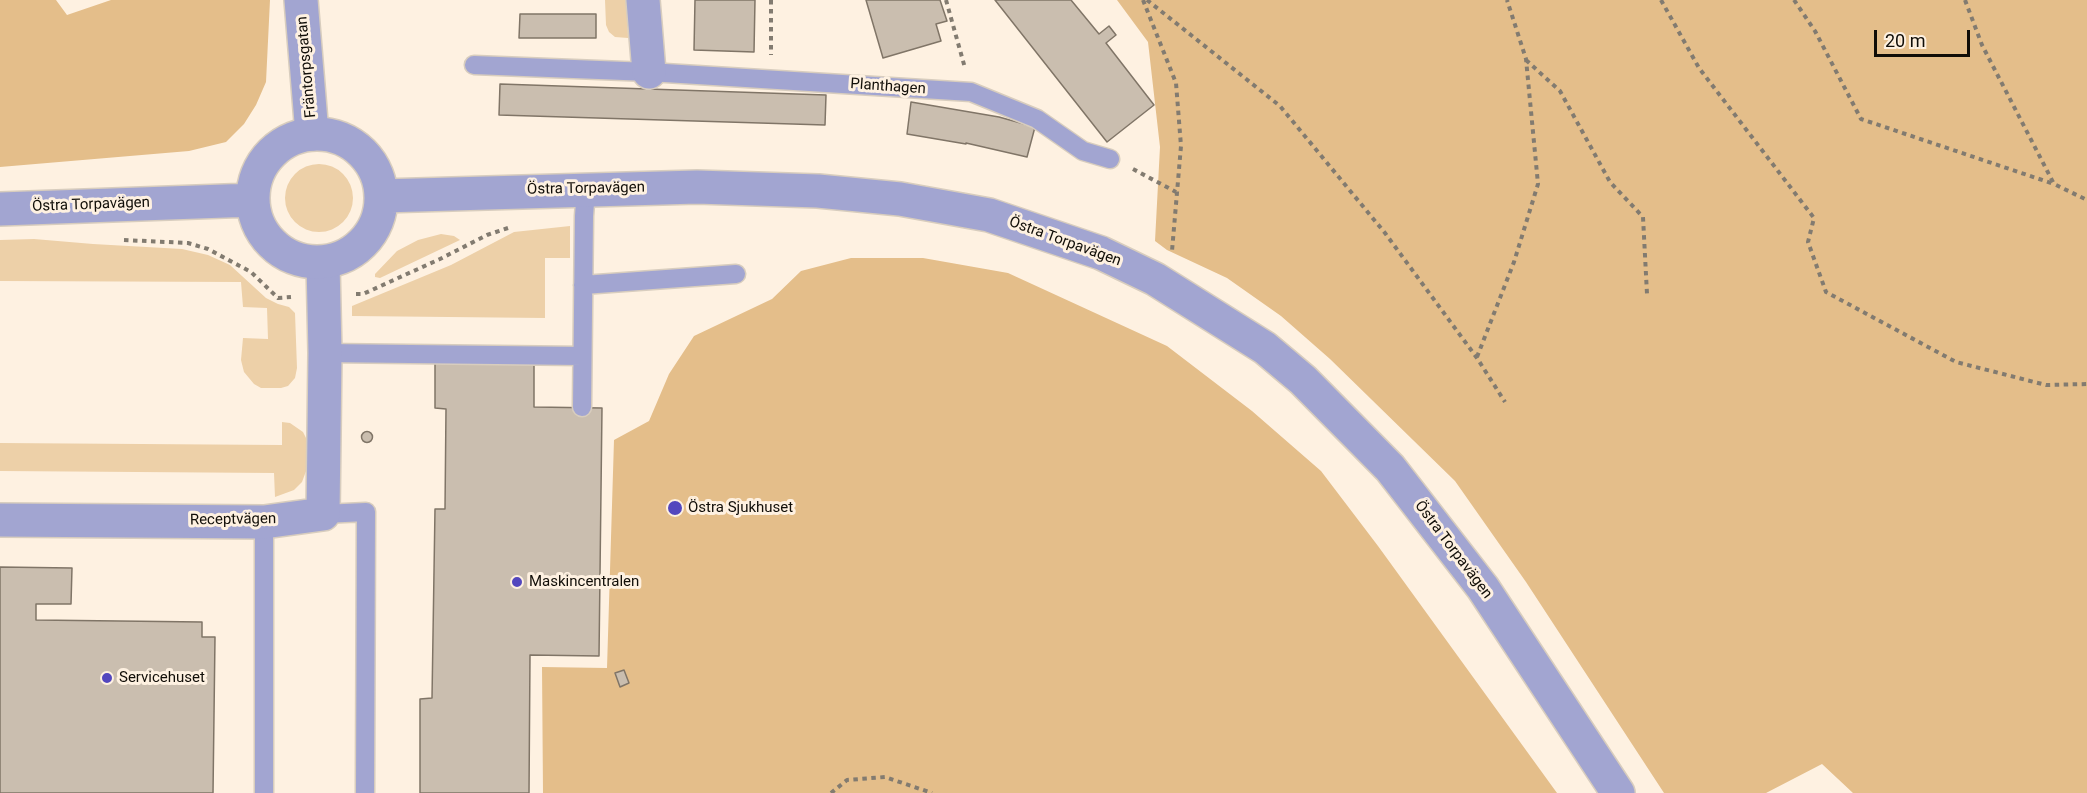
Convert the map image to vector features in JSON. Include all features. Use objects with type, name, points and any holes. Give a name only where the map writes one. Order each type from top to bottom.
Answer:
[{"type":"street","name":"Fräntorpsgatan","points":[[301,0],[312,134]]},
{"type":"street","points":[[643,0],[650,72]]},
{"type":"street","points":[[328,134],[342,139],[363,153],[372,164],[378,177],[382,196],[378,217],[372,231],[362,243],[351,252],[323,263],[300,261],[275,247],[262,232],[255,216],[253,186],[259,169],[269,154],[282,144],[297,137],[328,134]]},
{"type":"street","name":"Östra Torpavägen","points":[[382,196],[697,187],[818,191],[900,200],[989,215],[1101,252],[1155,279],[1265,348],[1303,380],[1390,468],[1484,588],[1618,793]]},
{"type":"street","name":"Östra Torpavägen","points":[[0,209],[253,200]]},
{"type":"street","points":[[322,514],[325,353],[323,263]]},
{"type":"street","name":"Receptvägen","points":[[0,520],[264,522],[322,514]]},
{"type":"lane","name":"Planthagen","points":[[474,65],[650,72],[971,92],[1038,118],[1083,151],[1110,159]]},
{"type":"lane","points":[[582,407],[586,189]]},
{"type":"lane","points":[[583,285],[736,274]]},
{"type":"lane","points":[[325,353],[582,357]]},
{"type":"lane","points":[[322,514],[366,512],[365,793]]},
{"type":"lane","points":[[264,522],[264,793]]},
{"type":"path","points":[[771,0],[771,79]]},
{"type":"path","points":[[946,0],[971,92]]},
{"type":"path","points":[[1147,0],[1280,106],[1385,233],[1477,358],[1505,402]]},
{"type":"path","points":[[1477,358],[1514,262],[1539,184],[1526,59],[1508,0]]},
{"type":"path","points":[[1661,0],[1699,68],[1814,218],[1808,242],[1826,292],[1956,362],[2046,385],[2087,384]]},
{"type":"path","points":[[1794,0],[1815,31],[1861,119],[2054,184],[2087,200]]},
{"type":"path","points":[[1965,0],[1982,45],[2054,184]]},
{"type":"path","points":[[1526,59],[1560,91],[1610,182],[1643,217],[1647,294]]},
{"type":"path","points":[[1110,159],[1141,172],[1177,192]]},
{"type":"path","points":[[351,294],[363,294],[487,235],[515,226]]},
{"type":"path","points":[[121,240],[188,243],[208,249],[250,272],[278,298],[292,296]]},
{"type":"path","points":[[831,793],[847,780],[885,777],[932,793]]},
{"type":"shaded area","points":[[0,0],[56,0],[67,15],[111,0],[270,0],[266,82],[256,105],[244,124],[226,142],[189,151],[0,167]]},
{"type":"shaded area","points":[[605,0],[627,0],[628,38],[615,37],[609,32],[606,25]]},
{"type":"shaded area","points":[[1117,0],[2087,0],[2087,793],[1853,793],[1822,764],[1766,793],[1664,793],[1526,582],[1455,481],[1330,359],[1281,316],[1227,278],[1167,250],[1155,241],[1160,147],[1148,42]]},
{"type":"shaded area","points":[[319,164],[332,167],[343,174],[350,185],[353,198],[350,211],[343,222],[332,229],[319,232],[306,229],[295,222],[288,211],[285,198],[288,185],[295,174],[306,167]]},
{"type":"shaded area","points":[[570,226],[570,258],[545,258],[545,318],[352,316],[352,306],[451,265],[514,232]]},
{"type":"shaded area","points":[[441,234],[454,236],[460,240],[380,278],[375,277],[375,274],[397,251],[418,240]]},
{"type":"shaded area","points":[[34,239],[182,249],[208,255],[230,265],[266,298],[289,307],[295,313],[297,368],[295,378],[288,386],[261,388],[254,384],[244,372],[241,360],[243,338],[268,339],[267,308],[243,307],[241,282],[0,281],[0,240]]},
{"type":"shaded area","points":[[851,258],[923,258],[1008,273],[1167,346],[1252,411],[1321,471],[1557,793],[543,793],[542,667],[607,668],[614,440],[649,421],[669,374],[694,336],[772,299],[801,271]]},
{"type":"shaded area","points":[[282,422],[290,423],[303,432],[307,440],[309,463],[302,482],[294,490],[275,497],[274,473],[0,471],[0,443],[282,445]]},
{"type":"building","points":[[695,0],[755,0],[754,52],[694,50]]},
{"type":"building","points":[[866,0],[940,0],[947,21],[936,24],[941,41],[883,58]]},
{"type":"building","points":[[995,0],[1071,0],[1099,34],[1109,26],[1116,35],[1106,43],[1154,105],[1107,142]]},
{"type":"building","points":[[520,14],[596,14],[596,38],[519,38]]},
{"type":"building","points":[[500,84],[826,95],[825,125],[499,115]]},
{"type":"building","points":[[911,102],[999,117],[1035,127],[1027,157],[966,143],[907,134]]},
{"type":"building","name":"Maskincentralen","points":[[435,363],[534,364],[534,407],[602,408],[599,656],[530,655],[529,793],[420,793],[420,699],[432,698],[435,509],[445,509],[446,409],[435,408]]},
{"type":"building","points":[[367,431],[373,437],[367,443],[361,437]]},
{"type":"building","name":"Servicehuset","points":[[0,567],[72,568],[71,604],[36,604],[36,620],[202,622],[202,637],[215,637],[213,793],[0,793]]},
{"type":"building","points":[[624,670],[629,683],[620,687],[615,673]]},
{"type":"place","name":"Östra Sjukhuset","points":[[675,508]]},
{"type":"place","name":"Maskincentralen","points":[[517,582]]},
{"type":"place","name":"Servicehuset","points":[[107,678]]}]
